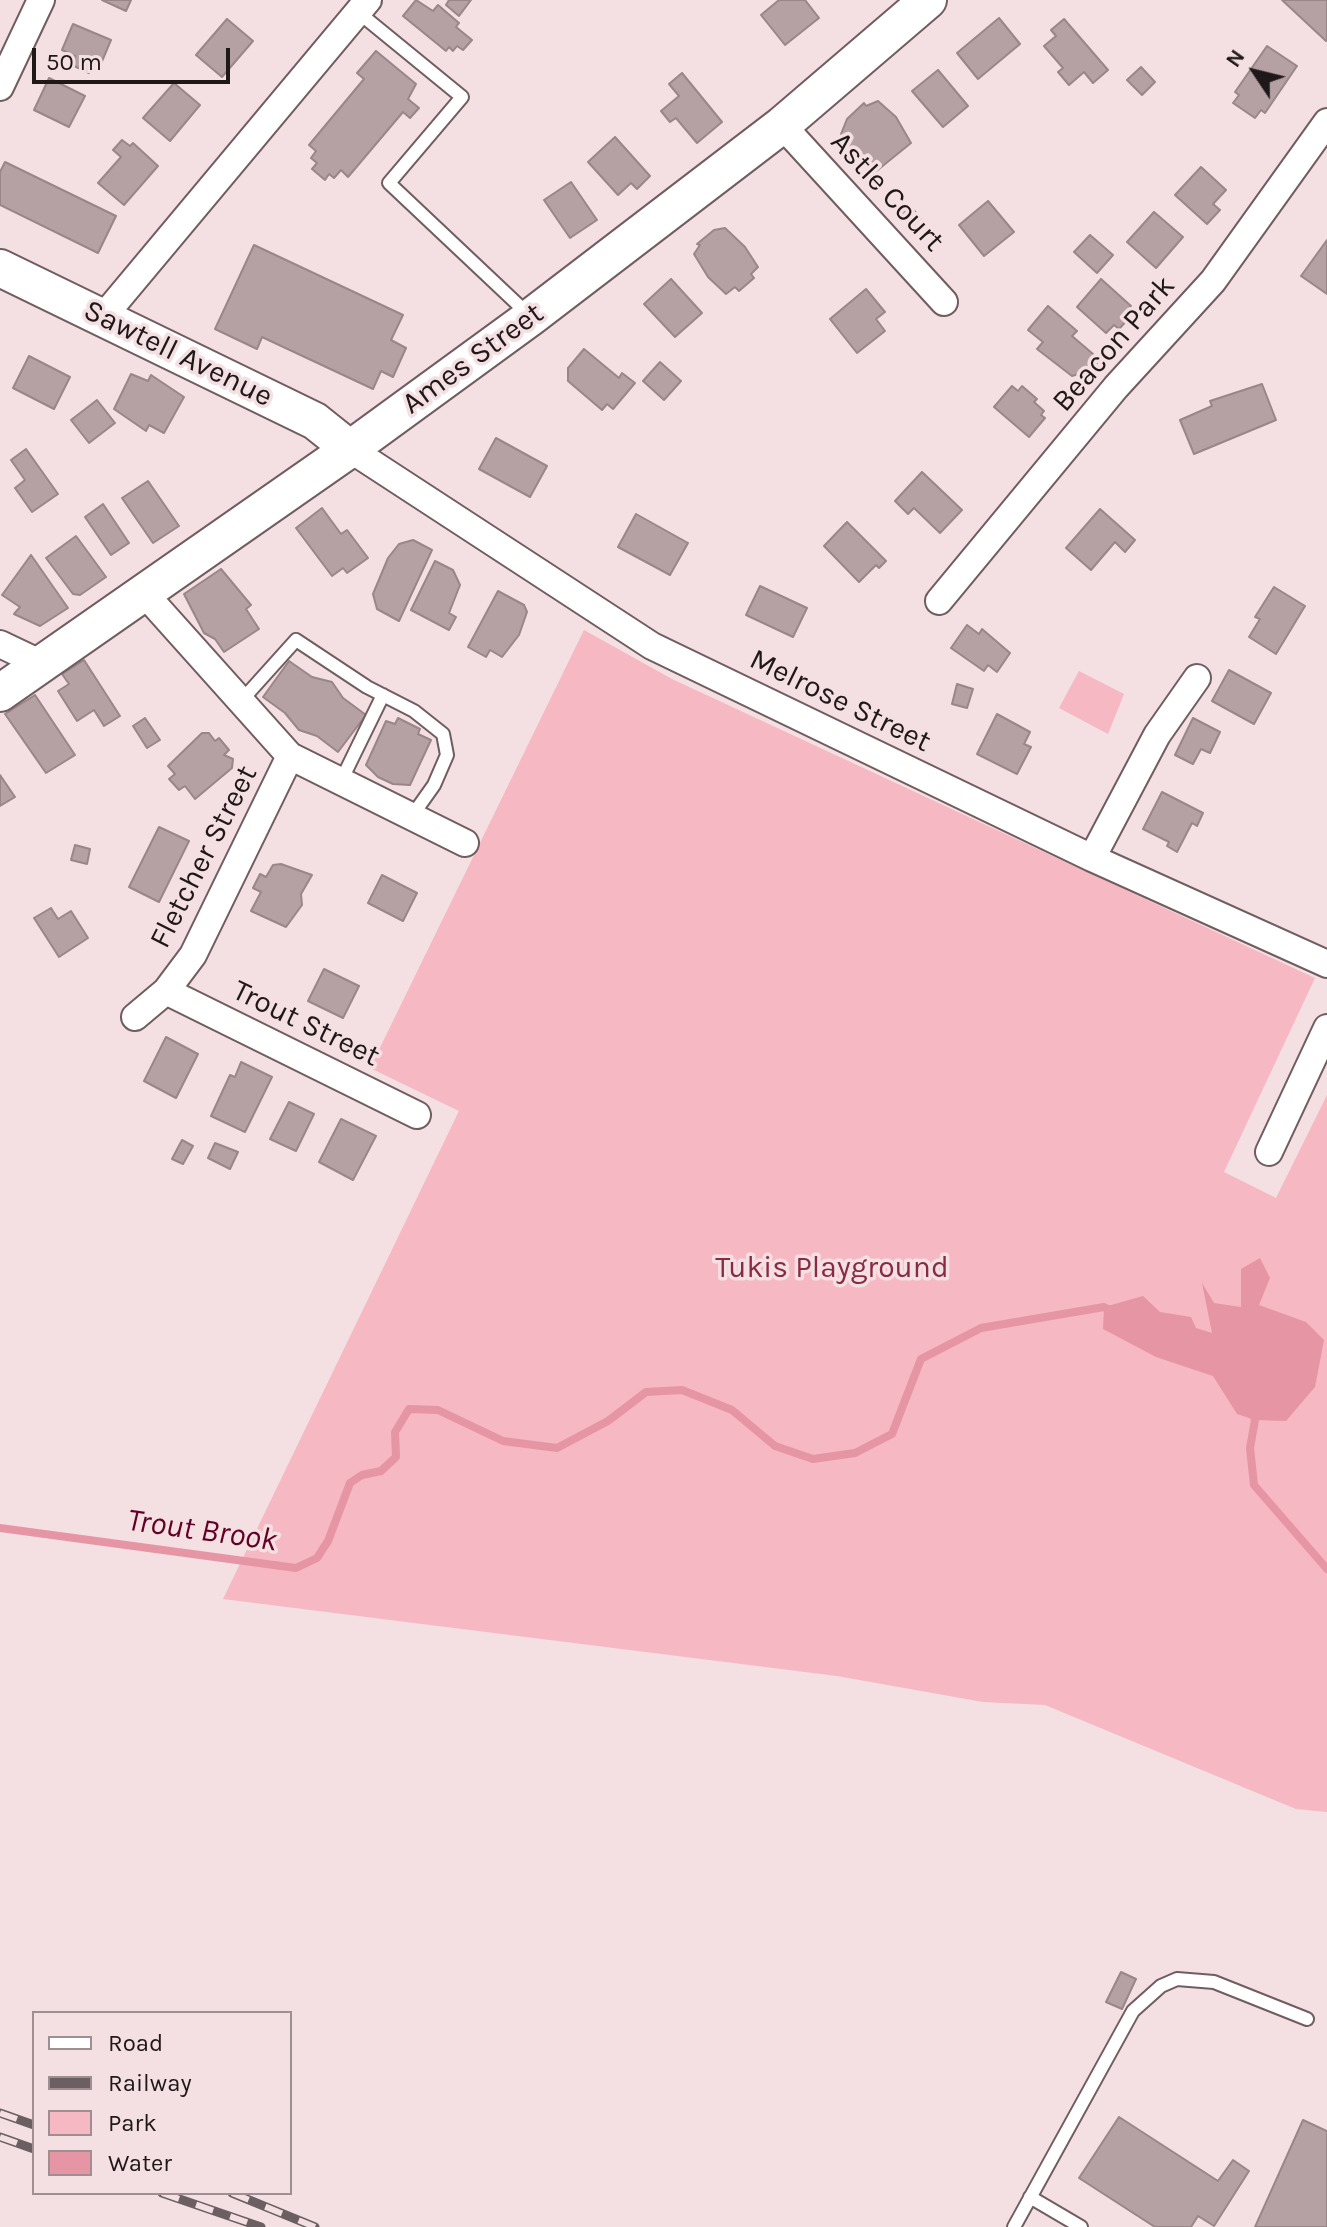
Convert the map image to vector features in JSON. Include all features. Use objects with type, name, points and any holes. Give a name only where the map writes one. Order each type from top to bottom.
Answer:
[{"type":"street","points":[[0,87],[41,0]]},
{"type":"street","name":"Ames Street","points":[[0,693],[350,449],[531,317],[782,125],[928,0]]},
{"type":"street","points":[[103,317],[363,6]]},
{"type":"street","name":"Beacon Park","points":[[939,601],[1116,387],[1213,281],[1327,122]]},
{"type":"street","name":"Astle Court","points":[[782,125],[944,302]]},
{"type":"street","name":"Sawtell Avenue","points":[[0,268],[315,421],[350,449]]},
{"type":"street","name":"Melrose Street","points":[[350,449],[652,646],[1092,858],[1327,964]]},
{"type":"street","points":[[144,593],[290,756],[465,843]]},
{"type":"street","points":[[0,644],[42,664]]},
{"type":"street","points":[[1092,858],[1157,735],[1197,678]]},
{"type":"street","name":"Fletcher Street","points":[[135,1017],[166,991],[193,955],[290,756]]},
{"type":"street","name":"Trout Street","points":[[166,991],[417,1115]]},
{"type":"street","points":[[1269,1152],[1327,1028]]},
{"type":"lane","points":[[363,6],[462,97],[389,183],[531,317]]},
{"type":"lane","points":[[242,700],[296,640],[414,711],[443,734],[447,755],[434,785],[412,816]]},
{"type":"lane","points":[[341,781],[383,695]]},
{"type":"lane","points":[[1014,2227],[1133,2011],[1161,1986],[1177,1979],[1214,1982],[1307,2019]]},
{"type":"lane","points":[[1030,2197],[1081,2227]]},
{"type":"green space","name":"Tukis Playground","points":[[584,630],[672,679],[1315,978],[1224,1172],[1276,1198],[1327,1095],[1327,1812],[1296,1809],[1045,1705],[983,1702],[837,1676],[223,1599],[459,1111],[370,1068]]},
{"type":"green space","points":[[1079,671],[1124,694],[1108,734],[1059,708]]},
{"type":"water","points":[[1260,1258],[1270,1278],[1259,1305],[1306,1322],[1324,1340],[1315,1387],[1286,1421],[1255,1420],[1237,1414],[1213,1376],[1156,1357],[1103,1329],[1104,1307],[1143,1296],[1160,1312],[1191,1317],[1196,1328],[1212,1333],[1202,1283],[1214,1303],[1241,1307],[1241,1269]]},
{"type":"building","points":[[102,0],[131,0],[126,11]]},
{"type":"building","points":[[416,0],[433,11],[438,5],[459,23],[456,27],[472,40],[463,50],[457,46],[453,51],[449,47],[446,51],[403,16]]},
{"type":"building","points":[[449,0],[471,0],[459,16],[446,5]]},
{"type":"building","points":[[779,0],[805,0],[819,18],[785,45],[761,15]]},
{"type":"building","points":[[1282,0],[1327,0],[1326,41]]},
{"type":"building","points":[[999,18],[1020,44],[978,79],[957,53]]},
{"type":"building","points":[[227,19],[253,41],[222,77],[196,55]]},
{"type":"building","points":[[1064,19],[1108,70],[1093,83],[1084,72],[1069,85],[1058,72],[1063,68],[1044,46],[1056,36],[1051,30]]},
{"type":"building","points":[[73,24],[111,40],[100,66],[93,63],[89,73],[72,65],[75,56],[62,50]]},
{"type":"building","points":[[1267,46],[1297,66],[1265,113],[1261,110],[1255,118],[1233,103],[1239,95],[1235,92]]},
{"type":"building","points":[[376,51],[416,84],[408,99],[419,108],[410,118],[403,112],[348,177],[341,170],[334,178],[329,174],[325,180],[312,169],[317,163],[311,158],[316,151],[309,145],[364,79],[357,73]]},
{"type":"building","points":[[1141,67],[1155,82],[1142,95],[1127,80]]},
{"type":"building","points":[[938,70],[968,106],[943,127],[912,91]]},
{"type":"building","points":[[682,73],[722,122],[697,143],[676,118],[670,122],[661,111],[679,96],[669,84]]},
{"type":"building","points":[[49,78],[85,96],[69,127],[34,110]]},
{"type":"building","points":[[174,83],[200,105],[170,141],[143,118]]},
{"type":"building","points":[[878,101],[896,117],[911,143],[874,173],[853,153],[841,134],[847,119],[864,103],[866,106]]},
{"type":"building","points":[[615,137],[650,176],[637,189],[631,183],[618,195],[588,162]]},
{"type":"building","points":[[122,140],[130,146],[133,143],[158,166],[124,205],[98,183],[121,157],[113,150]]},
{"type":"building","points":[[5,162],[116,216],[98,253],[0,205],[0,172]]},
{"type":"building","points":[[1201,167],[1226,190],[1213,204],[1220,210],[1207,224],[1175,195]]},
{"type":"building","points":[[571,182],[597,220],[570,238],[544,200]]},
{"type":"building","points":[[988,201],[1014,232],[984,256],[959,225]]},
{"type":"building","points":[[908,204],[921,218],[912,226],[899,212]]},
{"type":"building","points":[[1154,212],[1183,237],[1156,268],[1127,242]]},
{"type":"building","points":[[725,228],[745,247],[758,267],[751,274],[754,278],[739,291],[735,287],[726,294],[708,277],[694,254],[700,245],[697,244],[714,230]]},
{"type":"building","points":[[1090,235],[1113,255],[1097,273],[1074,252]]},
{"type":"building","points":[[1327,240],[1327,294],[1301,276]]},
{"type":"building","points":[[254,245],[403,315],[391,340],[406,348],[393,377],[381,371],[373,389],[262,337],[257,349],[215,329]]},
{"type":"building","points":[[671,279],[702,313],[675,337],[644,304]]},
{"type":"building","points":[[1101,279],[1131,306],[1125,313],[1129,318],[1119,329],[1114,325],[1106,333],[1077,307]]},
{"type":"building","points":[[866,289],[885,312],[876,319],[885,331],[857,353],[830,319]]},
{"type":"building","points":[[1048,306],[1077,331],[1072,336],[1100,360],[1091,370],[1072,376],[1037,349],[1043,342],[1028,330]]},
{"type":"building","points":[[584,349],[619,378],[622,373],[635,383],[613,409],[607,404],[602,410],[568,381],[568,368]]},
{"type":"building","points":[[29,356],[70,377],[54,409],[13,388]]},
{"type":"building","points":[[660,362],[681,381],[664,400],[643,381]]},
{"type":"building","points":[[131,374],[148,381],[151,375],[184,397],[164,433],[149,425],[146,431],[114,409]]},
{"type":"building","points":[[1262,384],[1276,420],[1194,454],[1180,420],[1212,406],[1210,401]]},
{"type":"building","points":[[1012,386],[1018,391],[1022,386],[1037,399],[1034,402],[1044,411],[1041,415],[1045,418],[1029,437],[994,407]]},
{"type":"building","points":[[97,400],[115,423],[89,443],[71,420]]},
{"type":"building","points":[[496,438],[547,466],[530,497],[479,469]]},
{"type":"building","points":[[26,449],[58,494],[32,512],[15,488],[25,480],[11,460]]},
{"type":"building","points":[[922,472],[962,510],[940,533],[914,508],[908,514],[895,501]]},
{"type":"building","points":[[148,481],[179,526],[153,543],[122,498]]},
{"type":"building","points":[[103,504],[129,543],[111,555],[85,517]]},
{"type":"building","points":[[322,508],[341,534],[347,530],[368,558],[347,573],[343,568],[332,576],[296,528]]},
{"type":"building","points":[[1100,509],[1135,540],[1125,552],[1115,542],[1091,570],[1066,548]]},
{"type":"building","points":[[636,514],[688,543],[670,575],[618,547]]},
{"type":"building","points":[[847,522],[886,561],[879,568],[876,565],[859,582],[824,546]]},
{"type":"building","points":[[76,536],[106,577],[80,595],[73,594],[46,558]]},
{"type":"building","points":[[413,540],[432,550],[399,621],[377,609],[373,594],[388,558],[399,544]]},
{"type":"building","points":[[31,555],[68,608],[40,626],[14,614],[20,607],[2,595]]},
{"type":"building","points":[[435,561],[453,570],[460,585],[449,613],[456,617],[449,630],[411,610]]},
{"type":"building","points":[[221,569],[251,605],[246,609],[259,629],[224,652],[215,639],[204,633],[184,594]]},
{"type":"building","points":[[760,586],[807,608],[793,637],[746,615]]},
{"type":"building","points":[[1274,587],[1305,606],[1276,654],[1249,637],[1260,619],[1255,617]]},
{"type":"building","points":[[498,591],[524,605],[527,612],[519,635],[502,657],[490,650],[486,657],[468,647]]},
{"type":"building","points":[[967,625],[979,634],[982,629],[1010,653],[997,672],[988,665],[984,671],[951,648]]},
{"type":"building","points":[[84,660],[120,716],[104,726],[94,710],[77,721],[58,691],[69,684],[62,674]]},
{"type":"building","points":[[289,661],[312,677],[332,682],[343,698],[366,715],[338,752],[317,736],[299,730],[285,713],[263,697]]},
{"type":"building","points":[[1229,670],[1271,693],[1254,724],[1212,701]]},
{"type":"building","points":[[957,684],[973,689],[967,708],[952,704]]},
{"type":"building","points":[[35,695],[75,755],[46,773],[5,714]]},
{"type":"building","points":[[997,714],[1030,732],[1024,744],[1031,747],[1017,774],[977,754]]},
{"type":"building","points":[[145,718],[160,740],[147,748],[133,726]]},
{"type":"building","points":[[398,718],[420,729],[418,734],[431,740],[410,785],[393,784],[378,777],[366,765],[386,721],[395,724]]},
{"type":"building","points":[[1193,718],[1220,732],[1210,753],[1201,749],[1193,764],[1175,755]]},
{"type":"building","points":[[202,733],[209,733],[215,741],[219,738],[229,750],[224,755],[233,759],[232,768],[195,799],[185,786],[179,790],[169,779],[175,774],[168,766]]},
{"type":"building","points":[[0,775],[15,797],[0,806]]},
{"type":"building","points":[[1162,792],[1203,813],[1197,826],[1192,823],[1177,852],[1167,846],[1169,842],[1143,829]]},
{"type":"building","points":[[159,827],[189,841],[159,902],[129,887]]},
{"type":"building","points":[[75,845],[90,849],[87,864],[71,860]]},
{"type":"building","points":[[281,864],[312,875],[301,894],[302,905],[286,927],[251,911],[261,892],[253,888],[260,874],[266,877],[273,865]]},
{"type":"building","points":[[382,875],[417,893],[403,921],[368,903]]},
{"type":"building","points":[[51,908],[58,919],[71,911],[88,938],[59,957],[34,918]]},
{"type":"building","points":[[324,969],[359,986],[343,1018],[308,1001]]},
{"type":"building","points":[[166,1037],[198,1054],[176,1098],[144,1081]]},
{"type":"building","points":[[241,1062],[272,1077],[245,1132],[211,1116],[230,1075],[235,1077]]},
{"type":"building","points":[[289,1102],[314,1114],[296,1151],[270,1139]]},
{"type":"building","points":[[341,1119],[376,1136],[353,1180],[319,1162]]},
{"type":"building","points":[[182,1140],[193,1146],[183,1164],[172,1159]]},
{"type":"building","points":[[215,1143],[238,1152],[230,1169],[208,1158]]},
{"type":"building","points":[[1121,1972],[1136,1979],[1122,2009],[1106,2002]]},
{"type":"building","points":[[1119,2117],[1218,2181],[1233,2160],[1249,2171],[1214,2226],[1198,2216],[1191,2227],[1155,2227],[1079,2178]]},
{"type":"building","points":[[1303,2120],[1327,2131],[1327,2227],[1255,2227]]},
{"type":"waterway","name":"Trout Brook","points":[[0,1528],[296,1568],[317,1558],[328,1541],[350,1483],[362,1475],[381,1471],[396,1457],[395,1432],[409,1409],[438,1410],[503,1441],[557,1448],[608,1421],[646,1392],[682,1390],[732,1410],[775,1446],[813,1459],[855,1453],[892,1434],[921,1359],[981,1328],[1104,1307],[1114,1312]]},
{"type":"waterway","name":"Trout Brook","points":[[1252,1411],[1255,1420],[1250,1448],[1254,1485],[1327,1569]]},
{"type":"railway","points":[[0,2113],[32,2124]]},
{"type":"railway","points":[[0,2137],[32,2148]]},
{"type":"railway","points":[[168,2195],[261,2227]]},
{"type":"railway","points":[[237,2195],[315,2227]]}]
